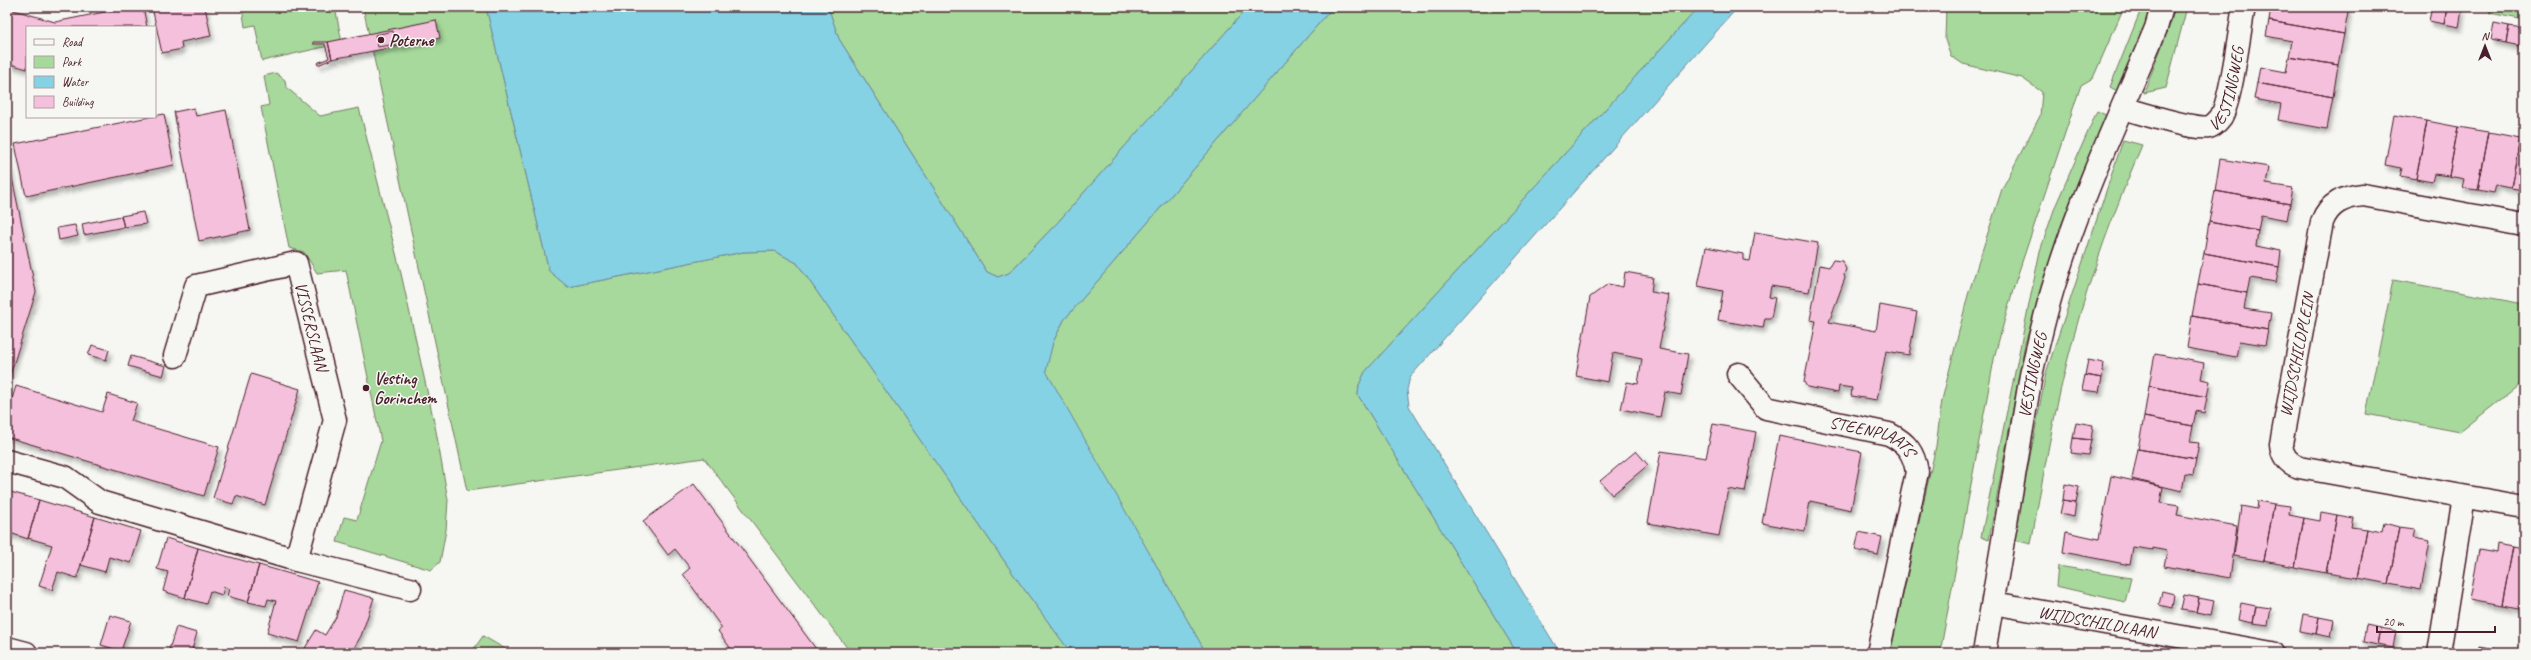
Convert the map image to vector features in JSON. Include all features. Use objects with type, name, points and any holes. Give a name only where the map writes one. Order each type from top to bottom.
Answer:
[{"type":"street","name":"VESTINGWEG","points":[[1984,653],[2031,375],[2041,330],[2057,275],[2122,108],[2156,28],[2162,7]]},
{"type":"street","name":"VESTINGWEG","points":[[2122,108],[2179,123],[2209,127],[2216,123],[2221,118],[2227,100],[2244,7]]},
{"type":"street","name":"WIJDSCHILDPLEIN","points":[[2524,225],[2363,195],[2346,198],[2333,205],[2322,222],[2281,444],[2283,455],[2289,462],[2299,467],[2524,507]]},
{"type":"street","name":"VISSERSLAAN","points":[[175,356],[196,286],[296,263],[335,420],[296,560]]},
{"type":"street","name":"STEENPLAATS","points":[[1738,374],[1766,408],[1889,434],[1901,440],[1910,449],[1915,460],[1916,472],[1878,653]]},
{"type":"street","points":[[7,461],[64,478],[100,502],[296,560],[410,589]]},
{"type":"street","points":[[2439,653],[2464,497]]},
{"type":"street","name":"WIJDSCHILDLAAN","points":[[1993,603],[2272,653]]},
{"type":"street","points":[[7,648],[26,653]]},
{"type":"green space","points":[[242,7],[335,7],[342,43],[262,61],[255,25],[245,27]]},
{"type":"green space","points":[[363,7],[486,7],[549,271],[568,287],[743,252],[774,251],[797,263],[1021,585],[1071,653],[851,653],[704,458],[467,491]]},
{"type":"green space","points":[[828,7],[1248,7],[1058,222],[1009,273],[998,277],[987,272],[839,39]]},
{"type":"green space","points":[[1333,7],[1699,7],[1365,372],[1359,385],[1358,395],[1517,653],[1206,653],[1045,371],[1053,342],[1064,320]]},
{"type":"green space","points":[[1946,7],[2124,7],[2093,78],[2081,85],[2015,283],[1995,354],[1940,653],[1890,653],[1936,446],[1942,400],[1968,295],[2002,189],[2040,116],[2042,92],[2022,78],[1963,64],[1951,56],[1945,40]]},
{"type":"green space","points":[[2142,7],[2151,7],[2144,34],[2119,92],[2110,87]]},
{"type":"green space","points":[[2175,7],[2187,7],[2166,88],[2144,93],[2171,22]]},
{"type":"green space","points":[[2488,7],[2524,7],[2524,20],[2490,13]]},
{"type":"green space","points":[[276,73],[285,80],[286,87],[320,116],[359,108],[400,269],[436,431],[448,500],[446,530],[440,562],[431,570],[337,542],[344,517],[357,520],[381,441],[346,270],[317,273],[304,252],[289,248],[261,107],[269,105],[264,76]]},
{"type":"green space","points":[[2097,111],[2108,116],[2080,182],[2025,343],[1989,540],[1981,537],[2040,251],[2055,207]]},
{"type":"green space","points":[[2123,140],[2142,145],[2104,241],[2073,339],[2055,415],[2031,544],[2014,540],[2046,373]]},
{"type":"green space","points":[[2393,280],[2524,304],[2524,381],[2460,432],[2366,414]]},
{"type":"green space","points":[[2058,566],[2131,578],[2125,602],[2056,586]]},
{"type":"green space","points":[[483,636],[512,653],[471,653]]},
{"type":"water","points":[[486,7],[828,7],[839,39],[987,272],[998,277],[1009,273],[1058,222],[1248,7],[1333,7],[1064,320],[1053,342],[1046,371],[1206,653],[1071,653],[1021,585],[797,263],[774,251],[743,252],[568,287],[549,271]]},
{"type":"water","points":[[1699,7],[1738,7],[1410,377],[1407,390],[1409,406],[1560,653],[1517,653],[1358,395],[1359,385],[1365,372]]},
{"type":"building","points":[[129,7],[143,7],[147,26],[26,26],[26,69],[7,63],[7,8],[55,22]]},
{"type":"building","points":[[152,7],[205,7],[211,36],[181,42],[182,49],[162,53]]},
{"type":"building","points":[[2271,7],[2297,9],[2298,7],[2349,7],[2344,34],[2269,21]]},
{"type":"building","points":[[2432,7],[2447,8],[2444,24],[2429,21]]},
{"type":"building","points":[[2447,8],[2462,10],[2459,27],[2444,24]]},
{"type":"building","name":"Poterne","points":[[436,20],[440,38],[332,59],[328,42]]},
{"type":"building","points":[[2269,21],[2344,34],[2338,65],[2289,57],[2292,41],[2266,36]]},
{"type":"building","points":[[2494,23],[2509,26],[2506,43],[2491,40]]},
{"type":"building","points":[[2509,26],[2523,28],[2520,46],[2506,43]]},
{"type":"building","points":[[393,31],[396,44],[378,47],[375,35]]},
{"type":"building","points":[[313,42],[328,42],[332,59],[318,65],[317,63],[329,58],[325,44],[313,44]]},
{"type":"building","points":[[2289,57],[2338,65],[2333,97],[2257,83],[2260,67],[2286,72]]},
{"type":"building","points":[[2257,83],[2333,97],[2327,129],[2278,120],[2281,104],[2254,99]]},
{"type":"building","points":[[194,108],[196,116],[226,110],[250,230],[199,241],[174,112]]},
{"type":"building","points":[[164,114],[174,165],[26,196],[15,144],[144,118],[156,118],[156,116]]},
{"type":"building","points":[[2394,115],[2427,121],[2416,179],[2400,176],[2402,168],[2385,165]]},
{"type":"building","points":[[2427,121],[2458,127],[2449,176],[2434,174],[2432,182],[2416,179]]},
{"type":"building","points":[[2458,127],[2489,132],[2478,190],[2462,188],[2464,179],[2449,176]]},
{"type":"building","points":[[2489,132],[2520,138],[2511,188],[2496,185],[2494,193],[2478,190]]},
{"type":"building","points":[[2520,138],[2524,138],[2524,190],[2511,188]]},
{"type":"building","points":[[7,154],[36,292],[7,385]]},
{"type":"building","points":[[2220,159],[2269,167],[2266,184],[2293,188],[2290,204],[2215,191]]},
{"type":"building","points":[[2215,191],[2290,204],[2287,220],[2261,215],[2258,231],[2209,222]]},
{"type":"building","points":[[143,212],[146,224],[124,227],[121,216]]},
{"type":"building","points":[[121,216],[124,227],[84,235],[82,224]]},
{"type":"building","points":[[2209,222],[2258,231],[2256,246],[2281,251],[2279,267],[2204,253]]},
{"type":"building","points":[[75,225],[78,236],[59,240],[57,228]]},
{"type":"building","points":[[1755,232],[1818,243],[1809,292],[1771,286],[1769,297],[1775,298],[1771,318],[1765,318],[1763,328],[1718,320],[1723,291],[1698,286],[1706,247],[1743,254],[1743,260],[1750,261]]},
{"type":"building","points":[[2204,253],[2279,267],[2276,282],[2250,278],[2247,293],[2198,284]]},
{"type":"building","points":[[1833,260],[1842,261],[1846,269],[1844,275],[1845,278],[1829,322],[1876,331],[1880,305],[1917,312],[1909,355],[1886,351],[1877,400],[1851,396],[1852,388],[1839,386],[1838,393],[1807,387],[1804,382],[1816,321],[1810,320],[1820,265],[1829,267]]},
{"type":"building","points":[[1625,272],[1653,277],[1651,292],[1669,295],[1659,349],[1688,354],[1681,395],[1665,392],[1660,417],[1621,409],[1627,382],[1638,384],[1642,359],[1613,353],[1608,382],[1576,376],[1590,297],[1608,284],[1623,287]]},
{"type":"building","points":[[2198,284],[2247,293],[2244,309],[2271,313],[2268,330],[2192,316]]},
{"type":"building","points":[[2192,316],[2268,330],[2265,345],[2239,341],[2236,357],[2187,348]]},
{"type":"building","points":[[92,345],[109,350],[106,360],[88,355]]},
{"type":"building","points":[[2155,354],[2204,363],[2201,379],[2210,381],[2207,397],[2149,386]]},
{"type":"building","points":[[131,356],[166,366],[163,376],[128,366]]},
{"type":"building","points":[[2088,360],[2104,363],[2102,378],[2085,375]]},
{"type":"building","points":[[251,374],[300,389],[265,505],[236,496],[233,504],[213,498]]},
{"type":"building","points":[[2085,375],[2102,378],[2099,392],[2082,390]]},
{"type":"building","points":[[16,386],[102,412],[108,394],[137,403],[131,421],[219,447],[204,496],[7,437],[7,415]]},
{"type":"building","points":[[2149,386],[2207,397],[2204,413],[2196,411],[2193,426],[2144,417]]},
{"type":"building","points":[[2144,417],[2193,426],[2190,442],[2199,443],[2196,459],[2138,449]]},
{"type":"building","points":[[2076,422],[2093,425],[2091,440],[2073,438]]},
{"type":"building","points":[[1713,424],[1756,432],[1745,492],[1728,489],[1719,536],[1648,523],[1661,451],[1706,458]]},
{"type":"building","points":[[1779,436],[1862,452],[1851,510],[1810,501],[1805,531],[1762,523]]},
{"type":"building","points":[[2073,438],[2091,440],[2088,455],[2071,453]]},
{"type":"building","points":[[2138,449],[2196,459],[2193,475],[2185,474],[2182,491],[2132,479]]},
{"type":"building","points":[[1636,451],[1648,465],[1612,495],[1600,481]]},
{"type":"building","points":[[2111,476],[2163,487],[2160,503],[2179,506],[2177,515],[2237,526],[2230,578],[2164,566],[2167,551],[2153,548],[2153,550],[2133,547],[2130,565],[2063,552],[2066,532],[2099,539]]},
{"type":"building","points":[[694,484],[819,653],[734,653],[718,631],[722,628],[683,574],[690,568],[675,549],[668,555],[643,521]]},
{"type":"building","points":[[2065,484],[2079,487],[2076,502],[2063,500]]},
{"type":"building","points":[[7,491],[39,500],[28,539],[10,533],[7,542]]},
{"type":"building","points":[[39,500],[95,517],[77,578],[58,572],[52,590],[39,586],[52,545],[28,538]]},
{"type":"building","points":[[2063,500],[2076,502],[2074,517],[2060,514]]},
{"type":"building","points":[[2258,501],[2274,504],[2264,561],[2234,556],[2241,506],[2257,509]]},
{"type":"building","points":[[2274,504],[2290,506],[2289,515],[2304,518],[2295,567],[2264,561]]},
{"type":"building","points":[[2321,512],[2337,515],[2326,573],[2295,567],[2304,518],[2320,521]]},
{"type":"building","points":[[2337,515],[2353,518],[2351,527],[2367,529],[2358,578],[2326,573]]},
{"type":"building","points":[[95,517],[141,531],[131,563],[109,557],[105,572],[81,565]]},
{"type":"building","points":[[2384,523],[2399,527],[2389,584],[2358,578],[2367,529],[2382,532]]},
{"type":"building","points":[[2399,527],[2415,529],[2413,538],[2430,541],[2421,590],[2389,584]]},
{"type":"building","points":[[1859,532],[1882,537],[1878,555],[1855,550]]},
{"type":"building","points":[[166,538],[198,548],[185,598],[163,591],[168,572],[157,569]]},
{"type":"building","points":[[2497,544],[2513,547],[2502,605],[2470,599],[2479,550],[2496,553]]},
{"type":"building","points":[[2513,547],[2524,549],[2524,609],[2502,605]]},
{"type":"building","points":[[198,548],[259,565],[248,602],[227,596],[229,589],[224,587],[222,595],[210,591],[206,604],[185,598]]},
{"type":"building","points":[[259,565],[318,582],[299,642],[267,633],[276,601],[268,599],[266,606],[248,602]]},
{"type":"building","points":[[344,590],[374,598],[361,636],[351,653],[313,653],[305,648],[316,630],[325,635],[336,617]]},
{"type":"building","points":[[2162,591],[2174,594],[2172,608],[2159,605]]},
{"type":"building","points":[[2184,595],[2199,598],[2196,612],[2181,610]]},
{"type":"building","points":[[2199,598],[2214,601],[2211,615],[2196,612]]},
{"type":"building","points":[[2241,603],[2256,606],[2253,623],[2238,620]]},
{"type":"building","points":[[2256,606],[2271,608],[2268,625],[2253,623]]},
{"type":"building","points":[[2303,614],[2319,617],[2316,634],[2300,631]]},
{"type":"building","points":[[110,615],[131,621],[121,651],[101,645]]},
{"type":"building","points":[[2319,617],[2334,620],[2331,637],[2316,634]]},
{"type":"building","points":[[2366,625],[2381,628],[2378,645],[2363,642]]},
{"type":"building","points":[[176,627],[197,633],[191,653],[168,653]]},
{"type":"building","points":[[2381,628],[2396,631],[2393,648],[2378,645]]},
{"type":"building","points":[[2479,646],[2496,649],[2495,653],[2478,653]]},
{"type":"building","points":[[2496,649],[2512,652],[2512,653],[2495,653]]},
{"type":"place","name":"Poterne","points":[[381,40]]},
{"type":"place","name":"Vesting Gorinchem","points":[[366,388]]}]
